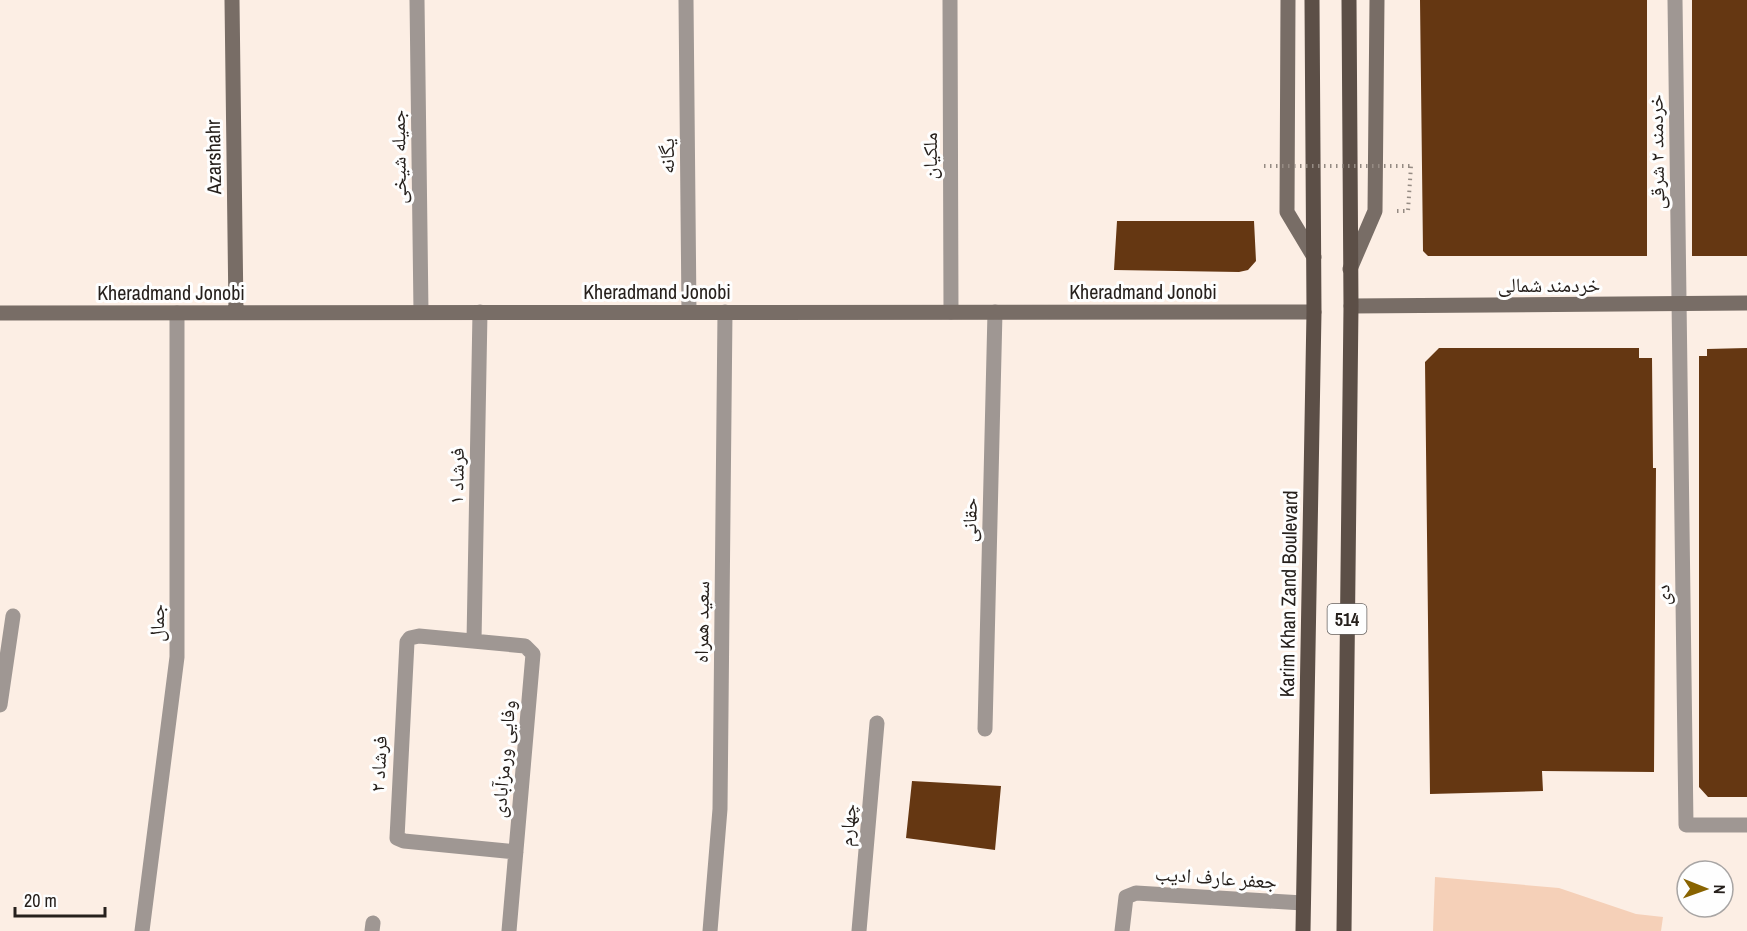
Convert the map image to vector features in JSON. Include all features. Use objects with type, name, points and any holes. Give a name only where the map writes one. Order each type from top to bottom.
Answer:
[{"type":"main road","name":"Karim Khan Zand Boulevard","points":[[1303,931],[1314,312],[1312,0]]},
{"type":"main road","name":"514","points":[[1344,931],[1351,306],[1349,0]]},
{"type":"street","name":"Azarshahr","points":[[232,0],[236,313]]},
{"type":"street","name":"جمیله شیخی","points":[[417,0],[421,312]]},
{"type":"street","name":"یگانه","points":[[686,0],[688,312]]},
{"type":"street","name":"ملکیان","points":[[950,0],[951,312]]},
{"type":"street","points":[[1288,0],[1287,212],[1314,257]]},
{"type":"street","points":[[1350,269],[1375,211],[1377,0]]},
{"type":"street","name":"خردمند ۲ شرقی","points":[[1675,0],[1679,304]]},
{"type":"street","name":"خردمند شمالی","points":[[1351,306],[1747,303]]},
{"type":"street","name":"دی","points":[[1679,304],[1686,825],[1747,825]]},
{"type":"street","name":"فرشاد ۱","points":[[474,641],[480,312]]},
{"type":"street","name":"سعید همراه","points":[[710,931],[720,809],[725,312]]},
{"type":"street","name":"حقانی","points":[[985,729],[995,312]]},
{"type":"street","name":"Kheradmand Jonobi","points":[[0,313],[1314,312]]},
{"type":"street","name":"جمال","points":[[142,931],[177,657],[177,313]]},
{"type":"street","points":[[0,705],[13,616]]},
{"type":"street","name":"فرشاد ۲","points":[[474,641],[419,636],[410,638],[407,642],[397,838],[404,841],[516,852]]},
{"type":"street","name":"وفایی ورمزآبادی","points":[[474,641],[525,646],[533,654],[509,931]]},
{"type":"street","name":"چهارم","points":[[860,931],[877,723]]},
{"type":"street","name":"جعفر عارف ادیب","points":[[1122,931],[1126,897],[1136,893],[1303,903]]},
{"type":"path","points":[[1264,165],[1411,166],[1408,211]]},
{"type":"shaded area","points":[[1435,877],[1559,888],[1636,914],[1663,917],[1661,931],[1433,931]]},
{"type":"building","points":[[1420,0],[1647,0],[1647,256],[1428,256],[1423,251]]},
{"type":"building","points":[[1692,0],[1747,0],[1747,256],[1692,256]]},
{"type":"building","points":[[1117,221],[1254,221],[1256,261],[1248,270],[1239,272],[1114,270]]},
{"type":"building","points":[[1439,348],[1639,348],[1639,358],[1652,358],[1653,468],[1656,468],[1654,772],[1542,771],[1543,791],[1430,794],[1425,362]]},
{"type":"building","points":[[1747,348],[1747,797],[1708,797],[1699,787],[1699,356],[1707,356],[1707,349]]},
{"type":"building","points":[[912,781],[1001,786],[995,850],[906,838]]}]
